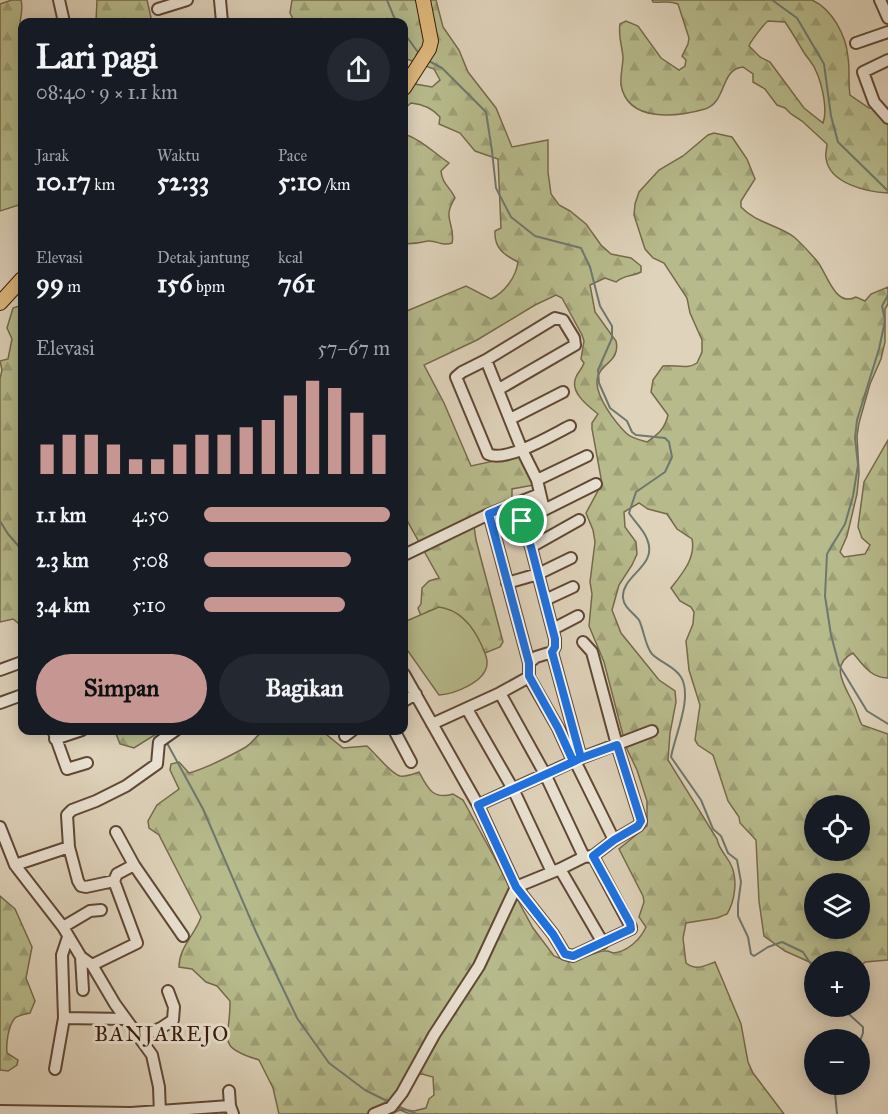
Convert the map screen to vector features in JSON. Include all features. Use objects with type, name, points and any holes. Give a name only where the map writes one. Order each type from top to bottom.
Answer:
[{"type":"main road","points":[[408,81],[429,49],[430,35],[423,0]]},
{"type":"main road","points":[[0,303],[18,283]]},
{"type":"street","points":[[59,0],[63,18]]},
{"type":"street","points":[[158,9],[187,0]]},
{"type":"street","points":[[220,0],[222,18]]},
{"type":"street","points":[[880,0],[888,18]]},
{"type":"street","points":[[855,43],[888,32]]},
{"type":"street","points":[[888,60],[863,72],[874,102],[888,118]]},
{"type":"street","points":[[499,389],[575,345],[574,338],[563,320],[555,318],[456,377],[488,454],[494,457],[522,450],[570,426]]},
{"type":"street","points":[[486,360],[522,450],[537,480],[544,510]]},
{"type":"street","points":[[510,419],[563,392]]},
{"type":"street","points":[[537,480],[587,456]]},
{"type":"street","points":[[522,521],[596,484]]},
{"type":"street","points":[[408,553],[489,514],[540,494]]},
{"type":"street","points":[[517,502],[553,629],[555,647],[552,652],[576,760]]},
{"type":"street","points":[[489,514],[529,663],[529,676],[576,760],[614,840]]},
{"type":"street","points":[[531,547],[579,520]]},
{"type":"street","points":[[507,583],[538,574],[571,558]]},
{"type":"street","points":[[545,600],[573,587]]},
{"type":"street","points":[[553,629],[578,616]]},
{"type":"street","points":[[374,1114],[391,1107],[402,1093],[434,1035],[479,966],[516,887],[588,856],[638,826],[641,821],[617,745],[592,652],[583,642]]},
{"type":"street","points":[[529,663],[536,657],[552,652]]},
{"type":"street","points":[[0,670],[18,663]]},
{"type":"street","points":[[432,724],[500,693],[529,676]]},
{"type":"street","points":[[408,681],[478,805],[516,887],[553,934],[565,954],[573,956],[631,927],[588,856],[500,693]]},
{"type":"street","points":[[408,699],[416,694]]},
{"type":"street","points":[[0,703],[18,696]]},
{"type":"street","points":[[467,709],[556,870],[603,943]]},
{"type":"street","points":[[478,805],[576,760],[652,731]]},
{"type":"street","points":[[54,735],[67,769],[87,763]]},
{"type":"street","points":[[397,735],[411,762]]},
{"type":"street","points":[[114,881],[81,886],[69,847],[67,815],[72,810],[126,786],[157,764],[159,742],[169,736]]},
{"type":"street","points":[[0,828],[13,861],[81,957],[92,965],[125,1018],[153,1055],[159,1087],[160,1113]]},
{"type":"street","points":[[116,832],[134,865],[183,936]]},
{"type":"street","points":[[0,864],[69,847]]},
{"type":"street","points":[[92,965],[137,943],[114,881],[117,874],[134,865]]},
{"type":"street","points":[[55,1069],[64,1018],[62,955],[65,932],[90,911],[102,910]]},
{"type":"street","points":[[81,957],[83,990]]},
{"type":"street","points":[[139,1037],[173,1020],[174,1007],[168,991]]},
{"type":"street","points":[[64,1018],[125,1018]]},
{"type":"street","points":[[0,1111],[160,1113],[232,1110],[230,1091]]},
{"type":"green space","points":[[21,0],[22,10],[21,18],[18,18],[18,205],[0,211],[0,4]]},
{"type":"green space","points":[[97,0],[147,0],[151,18],[96,18]]},
{"type":"green space","points":[[292,0],[436,0],[443,27],[459,50],[468,72],[496,108],[512,147],[548,140],[551,194],[559,205],[586,224],[601,245],[611,254],[631,258],[641,266],[641,272],[635,275],[616,282],[605,278],[590,285],[595,312],[616,341],[617,348],[612,359],[598,375],[598,387],[603,402],[612,416],[633,438],[647,442],[658,434],[665,424],[668,415],[651,392],[653,380],[663,366],[693,365],[697,363],[702,352],[702,340],[690,313],[687,298],[664,263],[653,258],[645,249],[634,215],[635,204],[639,192],[659,170],[683,156],[708,135],[714,133],[732,137],[747,159],[755,179],[741,201],[741,207],[753,217],[794,237],[821,266],[837,294],[842,298],[856,297],[865,301],[871,294],[888,287],[885,342],[859,423],[857,494],[847,536],[840,552],[844,557],[865,554],[870,545],[862,538],[858,527],[864,482],[888,440],[888,678],[872,673],[853,653],[842,663],[840,670],[843,683],[862,725],[888,734],[888,960],[870,962],[870,951],[804,951],[804,960],[785,951],[764,936],[759,901],[756,840],[740,823],[739,817],[728,801],[713,755],[698,745],[695,740],[700,705],[689,670],[686,641],[693,624],[694,612],[691,607],[680,601],[671,588],[690,559],[692,539],[677,529],[667,514],[648,509],[639,503],[624,512],[625,527],[636,542],[637,554],[619,585],[612,610],[621,633],[659,680],[675,691],[676,702],[668,760],[717,839],[731,865],[735,883],[734,896],[727,914],[686,923],[683,938],[686,963],[697,967],[715,962],[741,1024],[748,1062],[753,1073],[784,1114],[410,1114],[400,1110],[391,1114],[279,1114],[273,1088],[259,1060],[235,1050],[230,1045],[227,1033],[230,1001],[217,986],[206,982],[192,969],[179,967],[184,947],[201,917],[159,835],[149,828],[148,821],[157,805],[179,789],[170,770],[171,764],[179,762],[189,773],[196,771],[246,747],[258,735],[327,735],[343,748],[367,746],[396,774],[405,776],[419,772],[432,792],[441,795],[453,794],[463,800],[533,928],[554,956],[569,962],[602,951],[618,952],[632,945],[646,927],[639,917],[644,902],[643,896],[619,849],[647,826],[647,801],[637,770],[626,747],[604,662],[589,626],[592,594],[590,582],[595,542],[586,513],[601,485],[592,429],[592,423],[598,414],[581,398],[575,388],[576,377],[584,363],[581,359],[584,341],[562,298],[556,295],[477,340],[424,365],[444,403],[471,466],[517,456],[534,485],[512,489],[512,501],[473,519],[476,540],[503,642],[500,647],[485,653],[473,630],[459,616],[442,608],[429,611],[421,616],[418,608],[421,604],[422,588],[429,581],[439,578],[408,522],[408,311],[466,286],[491,299],[509,284],[518,262],[501,250],[495,237],[495,231],[501,228],[498,159],[475,151],[460,133],[439,124],[440,117],[427,107],[411,103],[408,106],[408,83],[432,87],[440,80],[434,69],[408,59],[408,18],[292,18],[290,13]],"holes":[[[416,1075],[433,1077],[434,1095],[429,1099],[426,1108],[414,1111],[399,1109]]]},
{"type":"green space","points":[[652,0],[812,0],[819,4],[832,16],[844,40],[849,62],[850,95],[869,108],[888,109],[888,193],[870,191],[851,185],[834,174],[826,158],[827,144],[802,121],[777,105],[765,89],[753,82],[753,74],[743,67],[730,73],[717,100],[705,109],[668,115],[643,111],[633,106],[625,97],[621,85],[623,57],[620,24],[626,21],[638,26],[661,58],[679,70],[685,66],[686,60],[682,56],[689,38],[678,4],[653,2]],"holes":[[[768,21],[785,22],[818,76],[825,104],[823,123],[804,108],[770,62],[760,57],[749,46]]]},
{"type":"green space","points":[[408,135],[449,163],[441,171],[443,179],[455,198],[449,211],[452,243],[428,241],[408,244]]},
{"type":"green space","points":[[18,306],[18,623],[13,619],[0,622],[0,379],[2,370],[0,361],[8,359],[12,339],[7,328],[13,308]]},
{"type":"green space","points":[[439,607],[460,616],[479,639],[486,655],[485,670],[481,676],[468,686],[439,695],[408,651],[408,620]]},
{"type":"green space","points":[[117,735],[155,735],[134,748],[120,744]]},
{"type":"green space","points":[[0,896],[15,909],[32,947],[26,978],[35,1001],[30,1013],[16,1017],[11,1026],[7,1040],[7,1053],[18,1060],[17,1065],[8,1071],[0,1070]]},
{"type":"waterway","points":[[387,0],[394,18]]},
{"type":"waterway","points":[[772,0],[797,18],[824,64],[831,116],[838,142],[888,191]]},
{"type":"waterway","points":[[408,38],[420,55]]},
{"type":"waterway","points":[[427,60],[442,68],[486,112],[496,188],[511,217],[535,236],[581,248],[590,267],[600,306],[612,326],[612,338],[598,370],[599,383],[610,408],[627,421],[636,435],[665,438],[669,442],[672,457],[665,472],[636,492],[629,513],[646,536],[649,548],[644,563],[624,590],[624,602],[639,620],[652,654],[678,673],[684,685],[684,705],[671,757],[701,800],[713,829],[721,836],[728,853],[737,860],[741,882],[738,916],[748,937],[751,954],[754,956],[782,942],[804,954]]},
{"type":"waterway","points":[[888,295],[882,306],[885,321],[879,349],[857,420],[855,438],[858,465],[853,496],[845,524],[827,554],[825,596],[831,635],[839,665],[867,711],[888,724]]},
{"type":"waterway","points":[[0,521],[18,545]]},
{"type":"waterway","points":[[167,743],[203,809],[256,932],[297,1018],[329,1063],[365,1090],[389,1102]]},
{"type":"waterway","points":[[852,1017],[863,1029]]},
{"type":"waterway","points":[[835,1095],[837,1114]]},
{"type":"waterway","points":[[397,1106],[417,1114]]},
{"type":"district","name":"BANJAREJO","points":[[162,1034]]},
{"type":"route","points":[[522,521],[517,502],[489,514],[529,663],[529,676],[558,728],[573,761],[617,745],[641,821],[638,826],[593,856],[630,923],[631,929],[573,956],[565,954],[553,934],[516,887],[478,805],[573,761],[581,758],[552,652],[555,639],[522,521]]}]
